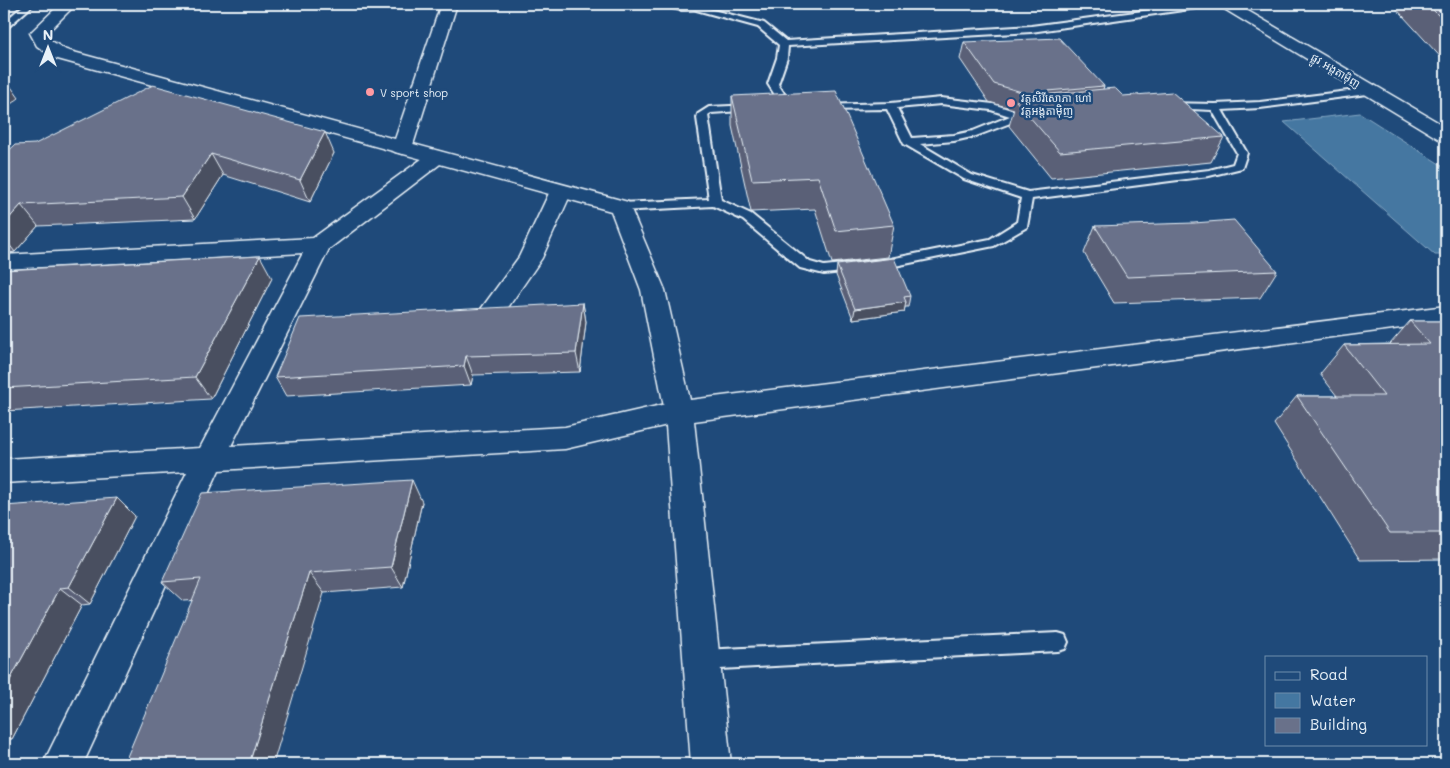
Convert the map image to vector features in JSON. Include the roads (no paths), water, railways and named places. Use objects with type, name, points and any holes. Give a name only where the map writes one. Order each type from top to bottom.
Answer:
[{"type":"street","points":[[68,4],[38,33],[43,43],[60,54],[620,207],[653,290],[679,412],[711,764]]},
{"type":"street","points":[[402,148],[449,4]]},
{"type":"street","points":[[672,4],[692,6]]},
{"type":"street","name":"ផ្លូវ អង្តតាម៉ិញ","points":[[1226,4],[1444,132]]},
{"type":"street","points":[[63,764],[209,459],[319,245],[437,157]]},
{"type":"street","points":[[489,316],[530,258],[561,191]]},
{"type":"street","points":[[4,262],[319,245]]},
{"type":"street","points":[[4,470],[565,438],[679,412],[1446,314]]},
{"type":"lane","points":[[4,26],[30,4]]},
{"type":"lane","points":[[692,6],[761,25],[784,44],[1031,29],[1197,6],[1254,4]]},
{"type":"lane","points":[[778,107],[773,84],[782,58],[784,44]]},
{"type":"lane","points":[[1158,105],[1215,107],[1260,105],[1372,91]]},
{"type":"lane","points":[[715,202],[702,118],[709,110],[891,106],[941,101],[993,107],[1019,116]]},
{"type":"lane","points":[[891,106],[908,142],[968,177],[1027,196],[1209,173],[1238,166],[1242,153],[1215,107]]},
{"type":"lane","points":[[908,142],[954,138],[976,133],[1019,116],[1038,114]]},
{"type":"lane","points":[[620,207],[715,202],[747,217],[805,265],[824,270],[890,263],[994,242],[1023,224],[1027,196]]},
{"type":"lane","points":[[702,660],[1058,642]]},
{"type":"water","points":[[1360,113],[1446,168],[1446,255],[1435,255],[1284,122]]},
{"type":"place","name":"V sport shop","points":[[370,92]]},
{"type":"place","name":"វត្តសិរីសោភា ហៅ វត្តអង្តតាម៉ិញ","points":[[1011,103]]}]
